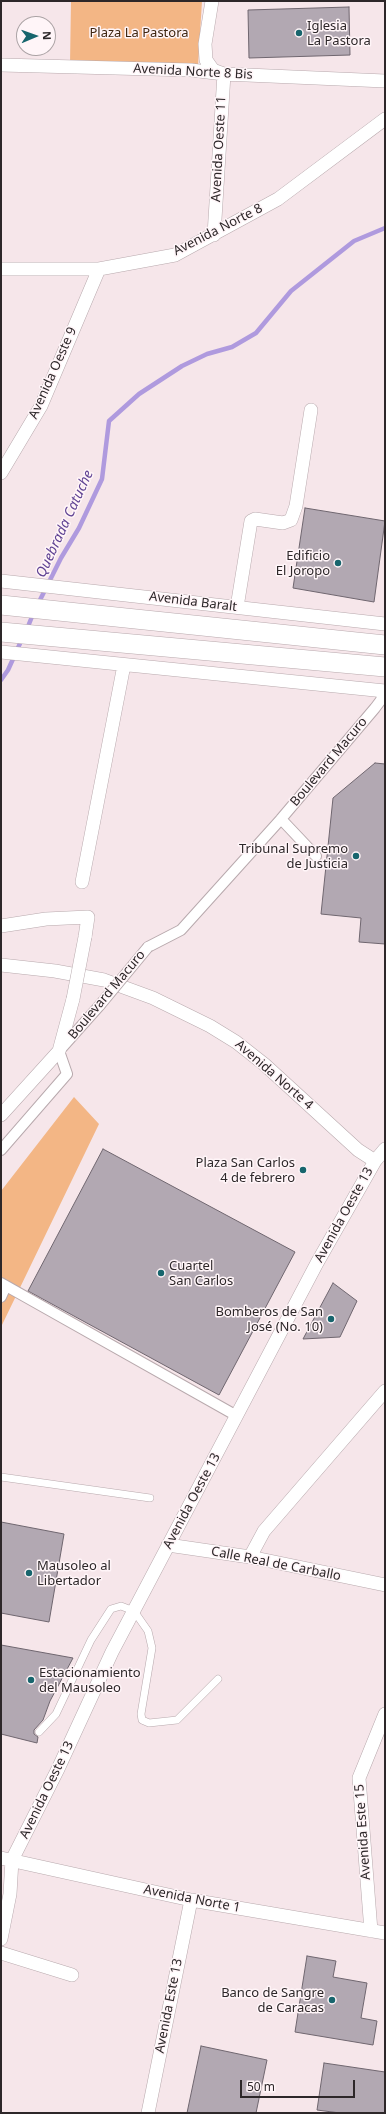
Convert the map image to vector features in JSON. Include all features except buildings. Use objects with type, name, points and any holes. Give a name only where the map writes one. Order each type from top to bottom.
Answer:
[{"type":"main road","name":"Avenida Baralt","points":[[1,605],[385,645]]},
{"type":"main road","points":[[1,632],[385,667]]},
{"type":"street","points":[[212,1],[205,44],[206,60],[213,70],[224,74]]},
{"type":"street","name":"Avenida Norte 8 Bis","points":[[1,65],[191,70],[224,74],[385,81]]},
{"type":"street","name":"Avenida Oeste 11","points":[[214,235],[224,74]]},
{"type":"street","name":"Avenida Norte 8","points":[[1,269],[98,269],[175,255],[278,199],[385,119]]},
{"type":"street","name":"Avenida Oeste 9","points":[[1,473],[41,406],[98,269]]},
{"type":"street","points":[[237,607],[250,521],[255,519],[283,523],[291,520],[294,513],[312,410]]},
{"type":"street","name":"Avenida Baralt","points":[[1,581],[385,624]]},
{"type":"street","points":[[1,652],[384,691]]},
{"type":"street","points":[[82,882],[124,665]]},
{"type":"street","name":"Boulevard Macuro","points":[[1,1150],[67,1074],[59,1051],[100,1005],[148,947],[181,930],[281,819],[375,708],[381,700],[384,691]]},
{"type":"street","points":[[281,819],[316,856]]},
{"type":"street","points":[[1,926],[46,920],[88,917],[73,998],[59,1051],[1,1115]]},
{"type":"street","name":"Avenida Norte 4","points":[[1,965],[104,980],[153,998],[210,1026],[236,1042],[264,1064],[358,1150],[375,1161]]},
{"type":"street","name":"Avenida Oeste 13","points":[[7,1859],[58,1769],[112,1652],[317,1263],[375,1161],[385,1149]]},
{"type":"street","points":[[1,1297],[4,1285],[237,1416]]},
{"type":"street","points":[[250,1557],[264,1531],[385,1391]]},
{"type":"street","name":"Calle Real de Carballo","points":[[168,1545],[250,1557],[385,1585]]},
{"type":"street","name":"Avenida Este 15","points":[[371,1930],[359,1778],[385,1714]]},
{"type":"street","points":[[1,1940],[10,1894],[7,1859]]},
{"type":"street","name":"Avenida Norte 1","points":[[7,1859],[191,1900],[385,1933]]},
{"type":"street","name":"Avenida Este 13","points":[[148,2113],[191,1900]]},
{"type":"street","points":[[1,1953],[72,1975]]},
{"type":"lane","points":[[1,1477],[150,1498]]},
{"type":"lane","points":[[39,1732],[56,1714],[91,1640],[110,1609],[124,1606],[134,1611],[148,1631],[152,1648],[141,1714],[142,1720],[149,1723],[177,1720],[218,1679]]},
{"type":"green space","name":"Plaza La Pastora","points":[[71,1],[202,1],[198,66],[70,64]]},
{"type":"green space","points":[[74,1097],[99,1124],[1,1327],[1,1191]]},
{"type":"waterway","name":"Quebrada Catuche","points":[[38,604],[61,558],[79,528],[102,479],[109,421],[139,394],[182,366],[207,354],[232,347],[256,333],[291,291],[354,241],[385,228]]},
{"type":"waterway","name":"Quebrada Catuche","points":[[27,629],[33,614]]},
{"type":"waterway","name":"Quebrada Catuche","points":[[1,680],[8,670],[22,639]]},
{"type":"place","name":"Iglesia La Pastora","points":[[299,33]]},
{"type":"place","name":"Edificio El Joropo","points":[[338,563]]},
{"type":"place","name":"Tribunal Supremo de Justicia","points":[[356,856]]},
{"type":"place","name":"Plaza San Carlos 4 de febrero","points":[[303,1170]]},
{"type":"place","name":"Cuartel San Carlos","points":[[161,1273]]},
{"type":"place","name":"Bomberos de San José (No. 10)","points":[[331,1319]]},
{"type":"place","name":"Mausoleo al Libertador","points":[[29,1573]]},
{"type":"place","name":"Estacionamiento del Mausoleo","points":[[31,1680]]},
{"type":"place","name":"Banco de Sangre de Caracas","points":[[332,2000]]}]
